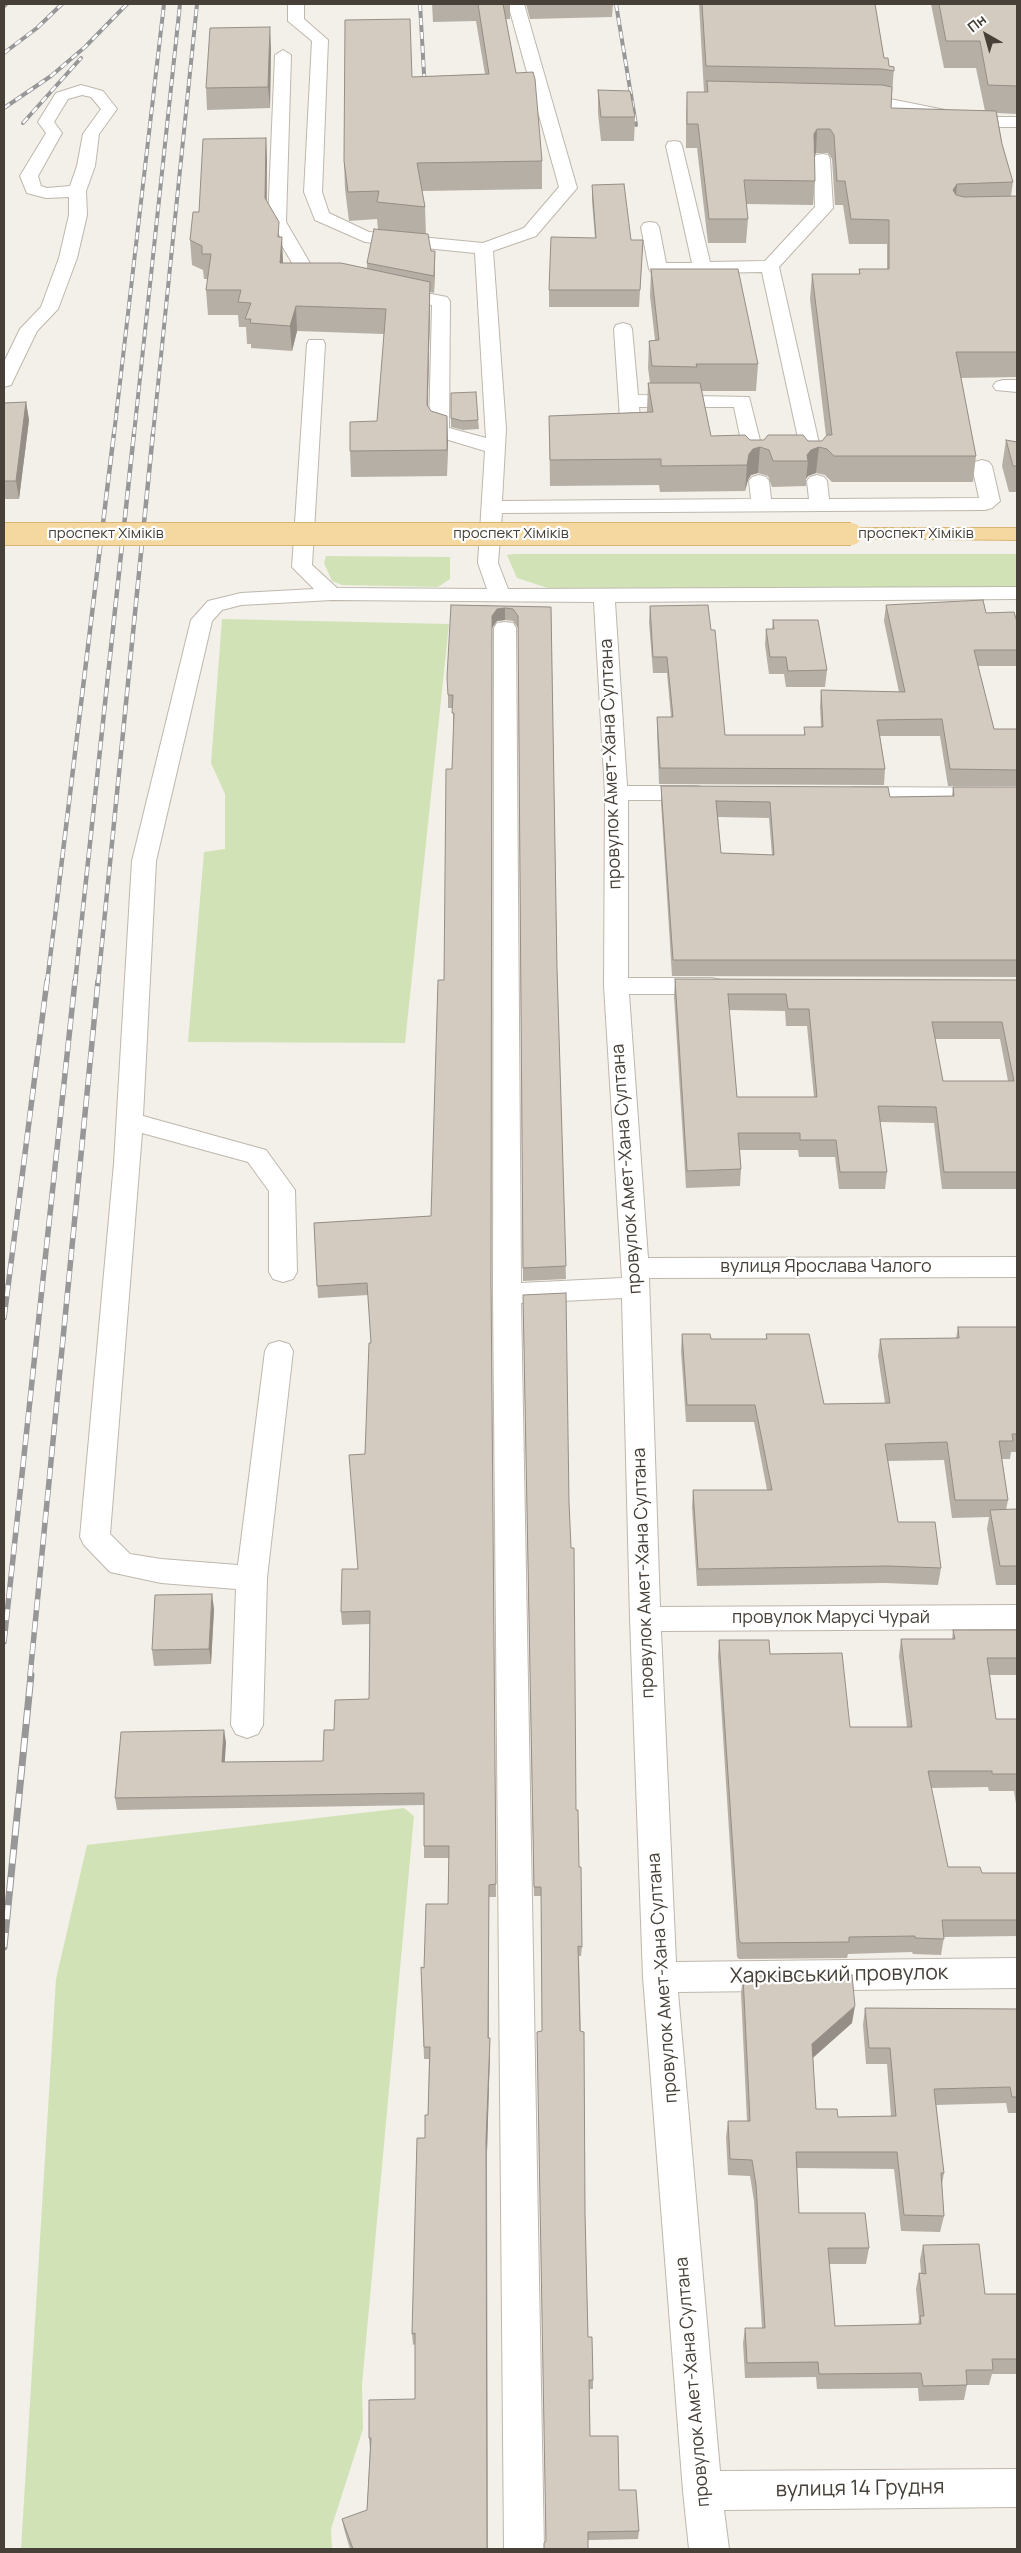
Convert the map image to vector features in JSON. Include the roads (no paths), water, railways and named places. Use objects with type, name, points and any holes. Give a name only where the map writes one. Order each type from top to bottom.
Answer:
[{"type":"main road","name":"проспект Хіміків","points":[[4,534],[1017,534]]},
{"type":"street","points":[[296,4],[296,21],[320,40],[312,192],[320,216],[365,237],[484,248],[530,232],[568,188],[516,4]]},
{"type":"street","points":[[283,55],[277,222],[304,270],[350,282]]},
{"type":"street","points":[[4,381],[29,329],[49,308],[68,258],[78,214],[77,191],[86,166],[92,134],[109,109],[97,94],[81,90],[62,96],[58,102],[46,122],[54,133],[44,156],[29,176],[33,189],[46,193],[77,191]]},
{"type":"street","points":[[841,102],[880,102],[980,122],[1017,122]]},
{"type":"street","points":[[674,146],[702,268]]},
{"type":"street","points":[[650,227],[658,269],[770,266],[824,208],[822,159]]},
{"type":"street","points":[[484,248],[496,429],[488,563],[500,596]]},
{"type":"street","points":[[770,266],[813,461]]},
{"type":"street","points":[[378,288],[441,301],[439,431],[494,447]]},
{"type":"street","points":[[624,329],[631,430]]},
{"type":"street","points":[[316,344],[302,567],[332,594]]},
{"type":"street","points":[[629,401],[742,401],[755,460]]},
{"type":"street","points":[[492,507],[986,504],[990,501],[982,466]]},
{"type":"street","points":[[759,481],[762,505]]},
{"type":"street","points":[[817,481],[820,504]]},
{"type":"street","points":[[252,1578],[162,1571],[122,1564],[95,1537],[129,1121],[144,861],[202,620],[215,606],[241,599],[332,594],[1016,599]]},
{"type":"street","name":"провулок Амет-Хана Султана","points":[[604,596],[616,793],[616,986],[635,1277],[645,1619],[660,1977],[702,2491],[709,2549]]},
{"type":"street","points":[[505,628],[507,1294],[524,2549]]},
{"type":"street","points":[[616,793],[714,793]]},
{"type":"street","points":[[831,794],[1017,795]]},
{"type":"street","points":[[616,986],[733,986]]},
{"type":"street","points":[[129,1121],[257,1156],[282,1190],[283,1272]]},
{"type":"street","name":"вулиця Ярослава Чалого","points":[[507,1294],[635,1277],[1017,1267]]},
{"type":"street","points":[[247,1725],[252,1578],[278,1351]]},
{"type":"street","name":"провулок Марусі Чурай","points":[[645,1619],[1017,1617]]},
{"type":"street","name":"Харківський провулок","points":[[660,1977],[1017,1973]]},
{"type":"street","name":"вулиця 14 Грудня","points":[[702,2491],[1017,2488]]},
{"type":"railway","points":[[4,53],[37,28],[62,4]]},
{"type":"railway","points":[[4,108],[51,76],[85,47],[127,4]]},
{"type":"railway","points":[[114,434],[164,4]]},
{"type":"railway","points":[[134,434],[180,4]]},
{"type":"railway","points":[[153,434],[197,4]]},
{"type":"railway","points":[[420,4],[425,91]]},
{"type":"railway","points":[[616,4],[636,125]]},
{"type":"railway","points":[[23,123],[81,58]]},
{"type":"railway","points":[[47,983],[114,433]]},
{"type":"railway","points":[[75,983],[134,433]]},
{"type":"railway","points":[[98,983],[153,433]]},
{"type":"railway","points":[[4,1318],[47,981]]},
{"type":"railway","points":[[4,1642],[75,981]]},
{"type":"railway","points":[[30,1676],[98,981]]},
{"type":"railway","points":[[4,1947],[31,1675]]}]
